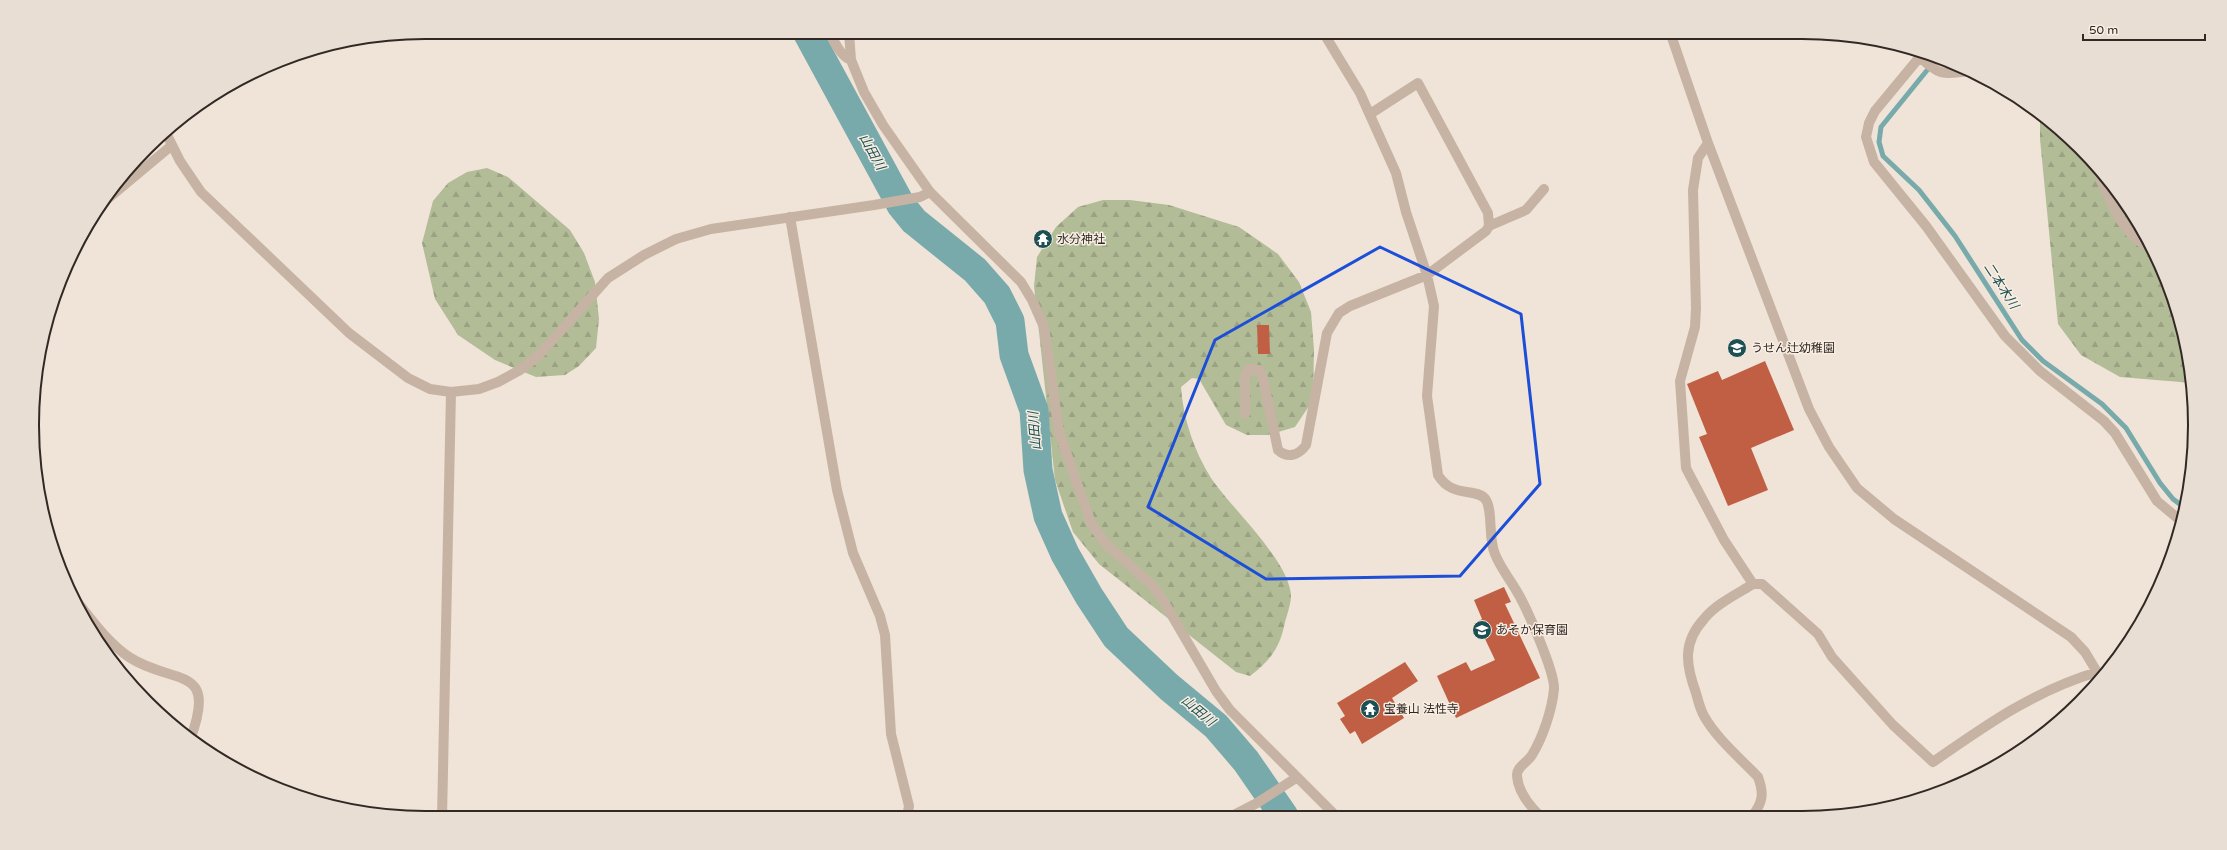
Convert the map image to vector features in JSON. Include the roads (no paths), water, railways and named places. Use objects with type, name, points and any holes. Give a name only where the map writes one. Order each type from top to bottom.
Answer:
[{"type":"street","points":[[833,39],[841,53],[846,58],[851,60]]},
{"type":"street","points":[[850,39],[851,60],[864,92],[883,125],[930,192],[1021,282],[1032,300],[1044,327],[1059,432],[1090,523],[1106,544],[1153,586],[1164,602],[1216,691],[1230,710],[1296,778],[1331,811]]},
{"type":"street","points":[[1327,39],[1360,93],[1396,173],[1406,212],[1427,276],[1434,306],[1427,396],[1438,475],[1444,484],[1450,488],[1479,495],[1486,500],[1490,535],[1494,552],[1502,569],[1517,591],[1550,668],[1554,688],[1542,735],[1532,756],[1520,768],[1516,775],[1519,785],[1528,802],[1535,811]]},
{"type":"street","points":[[1672,39],[1708,143],[1809,409],[1829,447],[1857,488],[1894,520],[2071,637],[2085,652],[2097,673]]},
{"type":"street","points":[[1921,58],[1875,111],[1869,123],[1866,137],[1874,162],[1926,226],[2005,336],[2040,371],[2104,421],[2115,433],[2157,501],[2177,518]]},
{"type":"street","points":[[1923,58],[1937,72],[1945,74],[1959,72]]},
{"type":"street","points":[[1370,114],[1418,83],[1488,213],[1489,226]]},
{"type":"street","points":[[168,137],[189,177],[201,192],[349,333],[408,378],[430,389],[451,392],[479,389],[498,382],[520,370],[539,354],[608,278],[644,255],[676,239],[711,229],[874,205],[920,197],[930,192]]},
{"type":"street","points":[[1708,143],[1698,158],[1693,190],[1696,308],[1694,326],[1680,381],[1686,468],[1724,540],[1753,584]]},
{"type":"street","points":[[120,189],[172,146]]},
{"type":"street","points":[[2105,186],[2130,234],[2142,244]]},
{"type":"street","points":[[1245,414],[1245,377],[1250,369],[1259,370],[1262,374],[1278,450],[1282,453],[1292,455],[1302,450],[1306,445],[1327,333],[1332,322],[1339,313],[1350,306],[1427,276],[1486,231],[1489,226],[1526,210],[1544,189]]},
{"type":"street","points":[[790,217],[837,490],[853,553],[880,616],[885,635],[891,734],[909,806],[908,811]]},
{"type":"street","points":[[442,811],[451,392]]},
{"type":"street","points":[[1756,811],[1762,803],[1762,786],[1758,778],[1715,732],[1703,715],[1688,669],[1687,653],[1692,637],[1703,619],[1715,609],[1753,584],[1762,584],[1818,634],[1832,657],[1893,725],[1933,762],[2000,715],[2066,681],[2097,674]]},
{"type":"street","points":[[95,624],[109,642],[130,658],[160,671],[186,678],[196,688],[201,701],[198,720],[193,733]]},
{"type":"street","points":[[1242,811],[1287,786],[1296,778]]},
{"type":"waterway","name":"山田川","points":[[811,39],[901,205],[914,221],[975,270],[997,295],[1010,321],[1014,355],[1034,410],[1038,470],[1048,516],[1065,554],[1089,596],[1116,637],[1169,687],[1216,726],[1246,761],[1281,811]]},
{"type":"waterway","name":"二本木川","points":[[1934,62],[1881,127],[1879,142],[1883,156],[1919,190],[1955,236],[2022,340],[2043,361],[2102,404],[2126,428],[2160,483],[2173,499],[2180,504]]},
{"type":"place","name":"水分神社","points":[[1043,239]]},
{"type":"place","name":"うせん辻幼稚園","points":[[1737,348]]},
{"type":"place","name":"あそか保育園","points":[[1482,630]]},
{"type":"place","name":"宝養山 法性寺","points":[[1370,709]]}]
